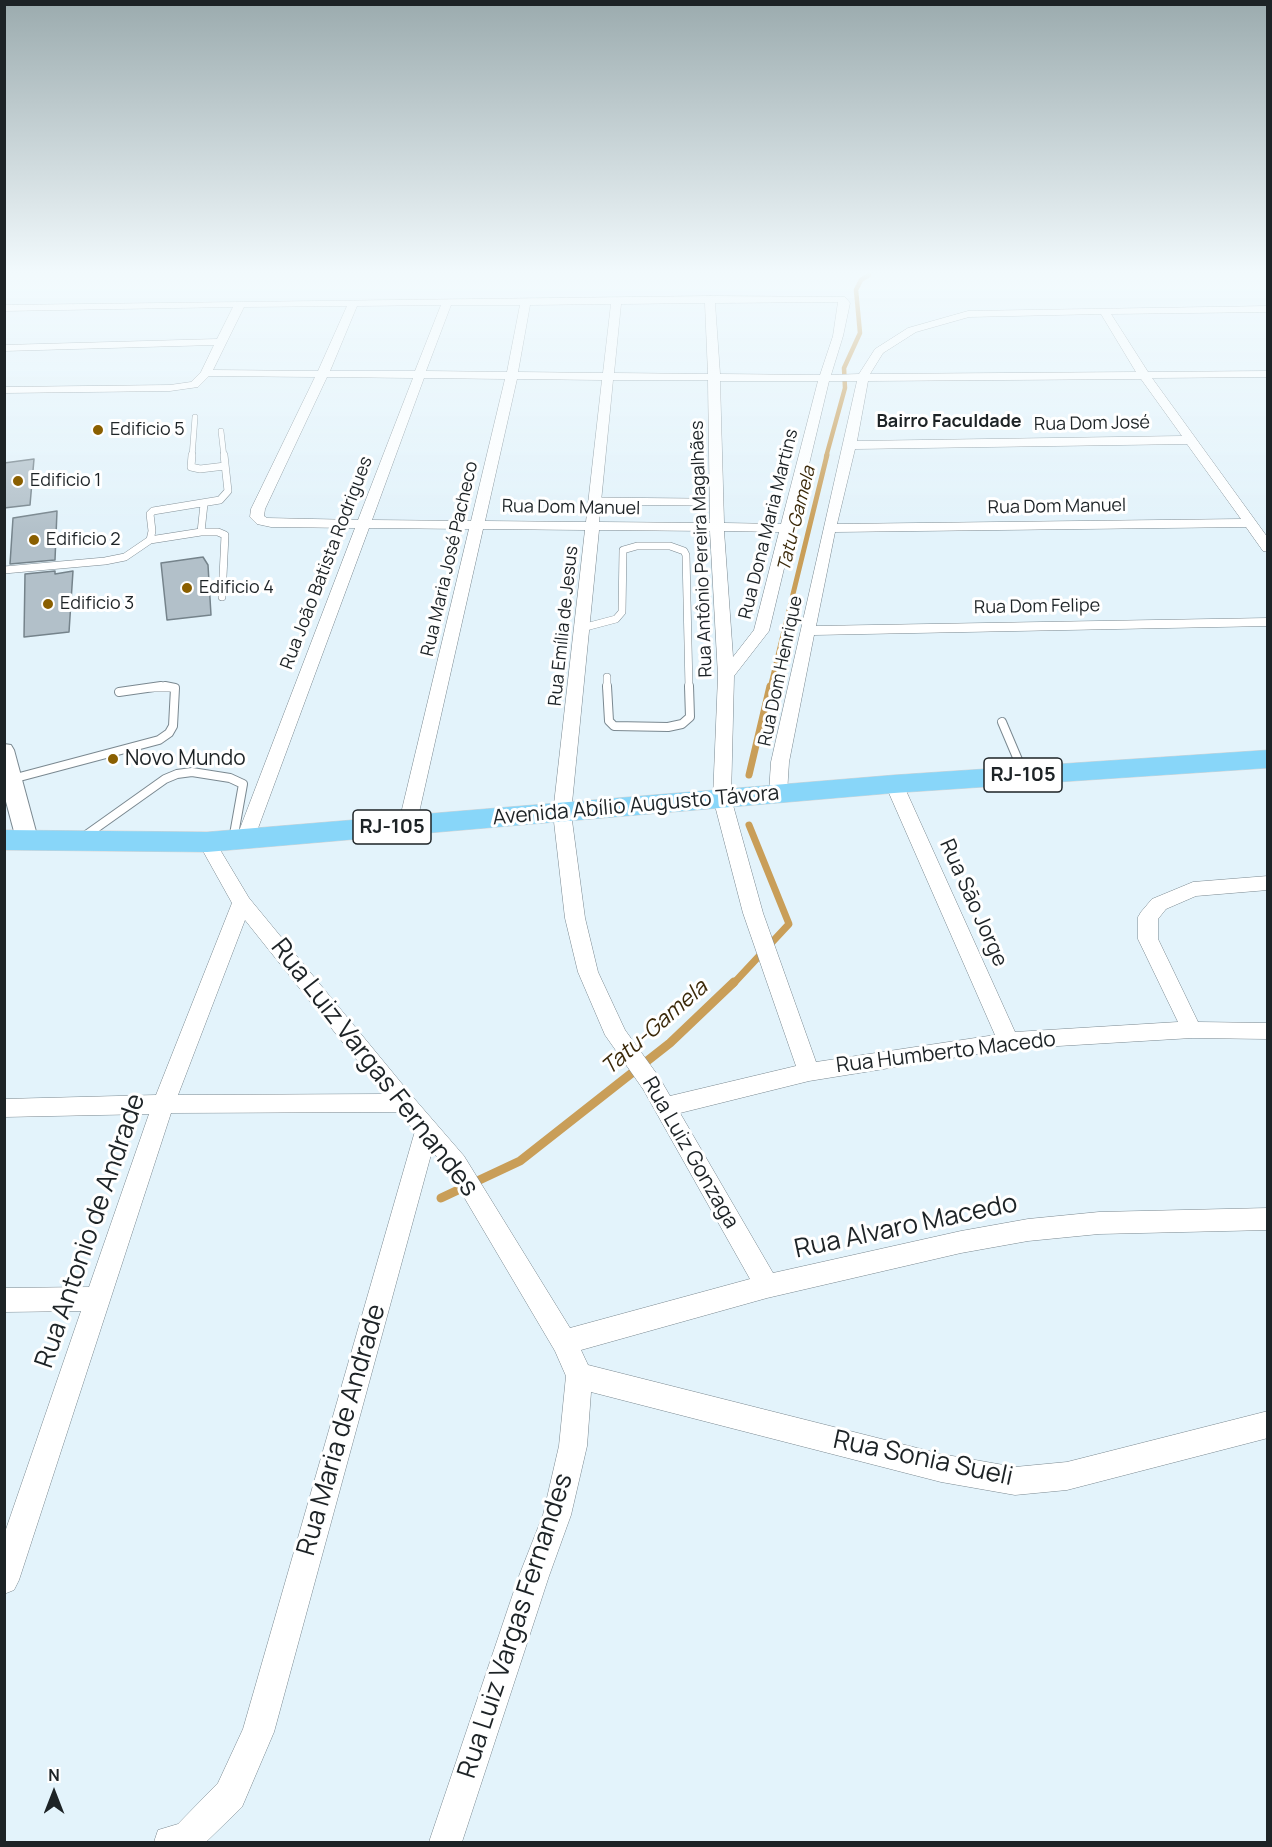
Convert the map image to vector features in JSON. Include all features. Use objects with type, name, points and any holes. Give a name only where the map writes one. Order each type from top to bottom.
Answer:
[{"type":"main road","name":"Avenida Abílio Augusto Távora","points":[[16,840],[228,840],[778,793],[1024,774],[1268,759]]},
{"type":"street","points":[[4,390],[170,388],[194,385],[206,373],[212,361]]},
{"type":"street","points":[[323,373],[328,361]]},
{"type":"street","name":"Rua João Batista Rodrigues","points":[[228,840],[363,522],[425,361]]},
{"type":"street","name":"Rua Maria José Pacheco","points":[[407,826],[514,361]]},
{"type":"street","name":"Rua Emília de Jesus","points":[[562,813],[610,361]]},
{"type":"street","name":"Rua Antônio Pereira Magalhães","points":[[713,361],[717,528],[726,676],[722,798],[753,913],[809,1071]]},
{"type":"street","name":"Rua Dona Maria Martins","points":[[726,676],[761,631],[786,528],[833,361]]},
{"type":"street","name":"Rua Dom Henrique","points":[[778,793],[780,762],[807,631],[850,445],[858,377],[871,361]]},
{"type":"street","points":[[1136,361],[1268,549]]},
{"type":"street","points":[[206,373],[714,375],[830,378],[1268,374]]},
{"type":"street","name":"Rua Dom Manuel","points":[[323,373],[258,509],[257,517],[272,523],[363,522],[786,528]]},
{"type":"street","name":"Rua Dom José","points":[[850,445],[1190,440]]},
{"type":"street","name":"Rua Dom Manuel","points":[[829,528],[1249,523]]},
{"type":"street","name":"Rua Dom Felipe","points":[[807,631],[1268,622]]},
{"type":"street","points":[[4,750],[12,779],[16,840]]},
{"type":"street","name":"Rua Sāo Jorge","points":[[894,784],[1008,1041]]},
{"type":"street","name":"Rua Luiz Gonzaga","points":[[562,813],[575,918],[588,972],[616,1035],[651,1083],[768,1286]]},
{"type":"street","name":"Rua Luiz Vargas Fernandes","points":[[228,840],[242,903],[404,1103],[456,1163],[564,1342],[579,1376],[573,1446],[557,1515],[534,1576],[445,1842]]},
{"type":"street","points":[[1192,1030],[1148,939],[1148,917],[1159,904],[1193,889],[1268,883]]},
{"type":"street","name":"Rua Antonio de Andrade","points":[[4,1580],[163,1104],[242,903]]},
{"type":"street","name":"Rua Humberto Macedo","points":[[665,1107],[809,1071],[1008,1041],[1192,1030],[1268,1031]]},
{"type":"street","points":[[4,1108],[163,1104],[404,1103]]},
{"type":"street","name":"Rua Maria de Andrade","points":[[170,1842],[186,1839],[230,1795],[258,1732],[427,1127]]},
{"type":"street","name":"Rua Alvaro Macedo","points":[[564,1342],[768,1286],[962,1242],[1028,1230],[1099,1223],[1268,1219]]},
{"type":"street","points":[[4,1300],[98,1299]]},
{"type":"street","name":"Rua Sonia Sueli","points":[[579,1376],[941,1468],[1015,1481],[1067,1476],[1268,1424]]},
{"type":"lane","points":[[195,417],[191,467],[200,469],[225,466]]},
{"type":"lane","points":[[150,540],[152,531],[150,514],[153,511],[204,504],[220,500],[227,494],[220,431]]},
{"type":"lane","points":[[596,501],[693,502]]},
{"type":"lane","points":[[201,532],[204,504]]},
{"type":"lane","points":[[4,570],[105,561],[125,557],[150,540],[201,532],[218,532],[225,535],[222,597]]},
{"type":"lane","points":[[582,628],[611,621],[622,612],[623,550],[638,546],[670,546],[684,551],[686,555],[690,717],[682,724],[668,727],[615,726],[609,721],[607,677]]},
{"type":"lane","points":[[12,779],[159,740],[170,733],[173,726],[174,688],[167,686],[119,692]]},
{"type":"lane","points":[[1002,722],[1024,774]]},
{"type":"lane","points":[[78,840],[165,779],[192,772],[230,778],[243,784],[228,840]]},
{"type":"building","name":"Edificio 1","points":[[34,459],[30,505],[4,508],[4,463]]},
{"type":"building","name":"Edificio 2","points":[[57,511],[55,560],[10,564],[13,518]]},
{"type":"building","name":"Edificio 4","points":[[203,557],[208,565],[211,615],[167,620],[161,563]]},
{"type":"building","name":"Edificio 3","points":[[55,571],[55,574],[73,571],[69,632],[24,637],[25,574]]},
{"type":"waterway","name":"Tatu-Gamela","points":[[826,457],[845,388],[844,368],[847,361]]},
{"type":"waterway","name":"Tatu-Gamela","points":[[770,688],[827,455]]},
{"type":"waterway","name":"Tatu-Gamela","points":[[749,775],[770,686]]},
{"type":"waterway","name":"Tatu-Gamela","points":[[733,984],[789,924],[749,825]]},
{"type":"waterway","name":"Tatu-Gamela","points":[[441,1198],[520,1161],[670,1043],[734,982]]},
{"type":"place","name":"Edificio 5","points":[[98,430]]},
{"type":"place","name":"Edificio 1","points":[[18,481]]},
{"type":"place","name":"Edificio 2","points":[[34,540]]},
{"type":"place","name":"Edificio 4","points":[[187,588]]},
{"type":"place","name":"Edificio 3","points":[[48,604]]},
{"type":"place","name":"Novo Mundo","points":[[113,759]]},
{"type":"district","name":"Bairro Faculdade","points":[[949,422]]}]
